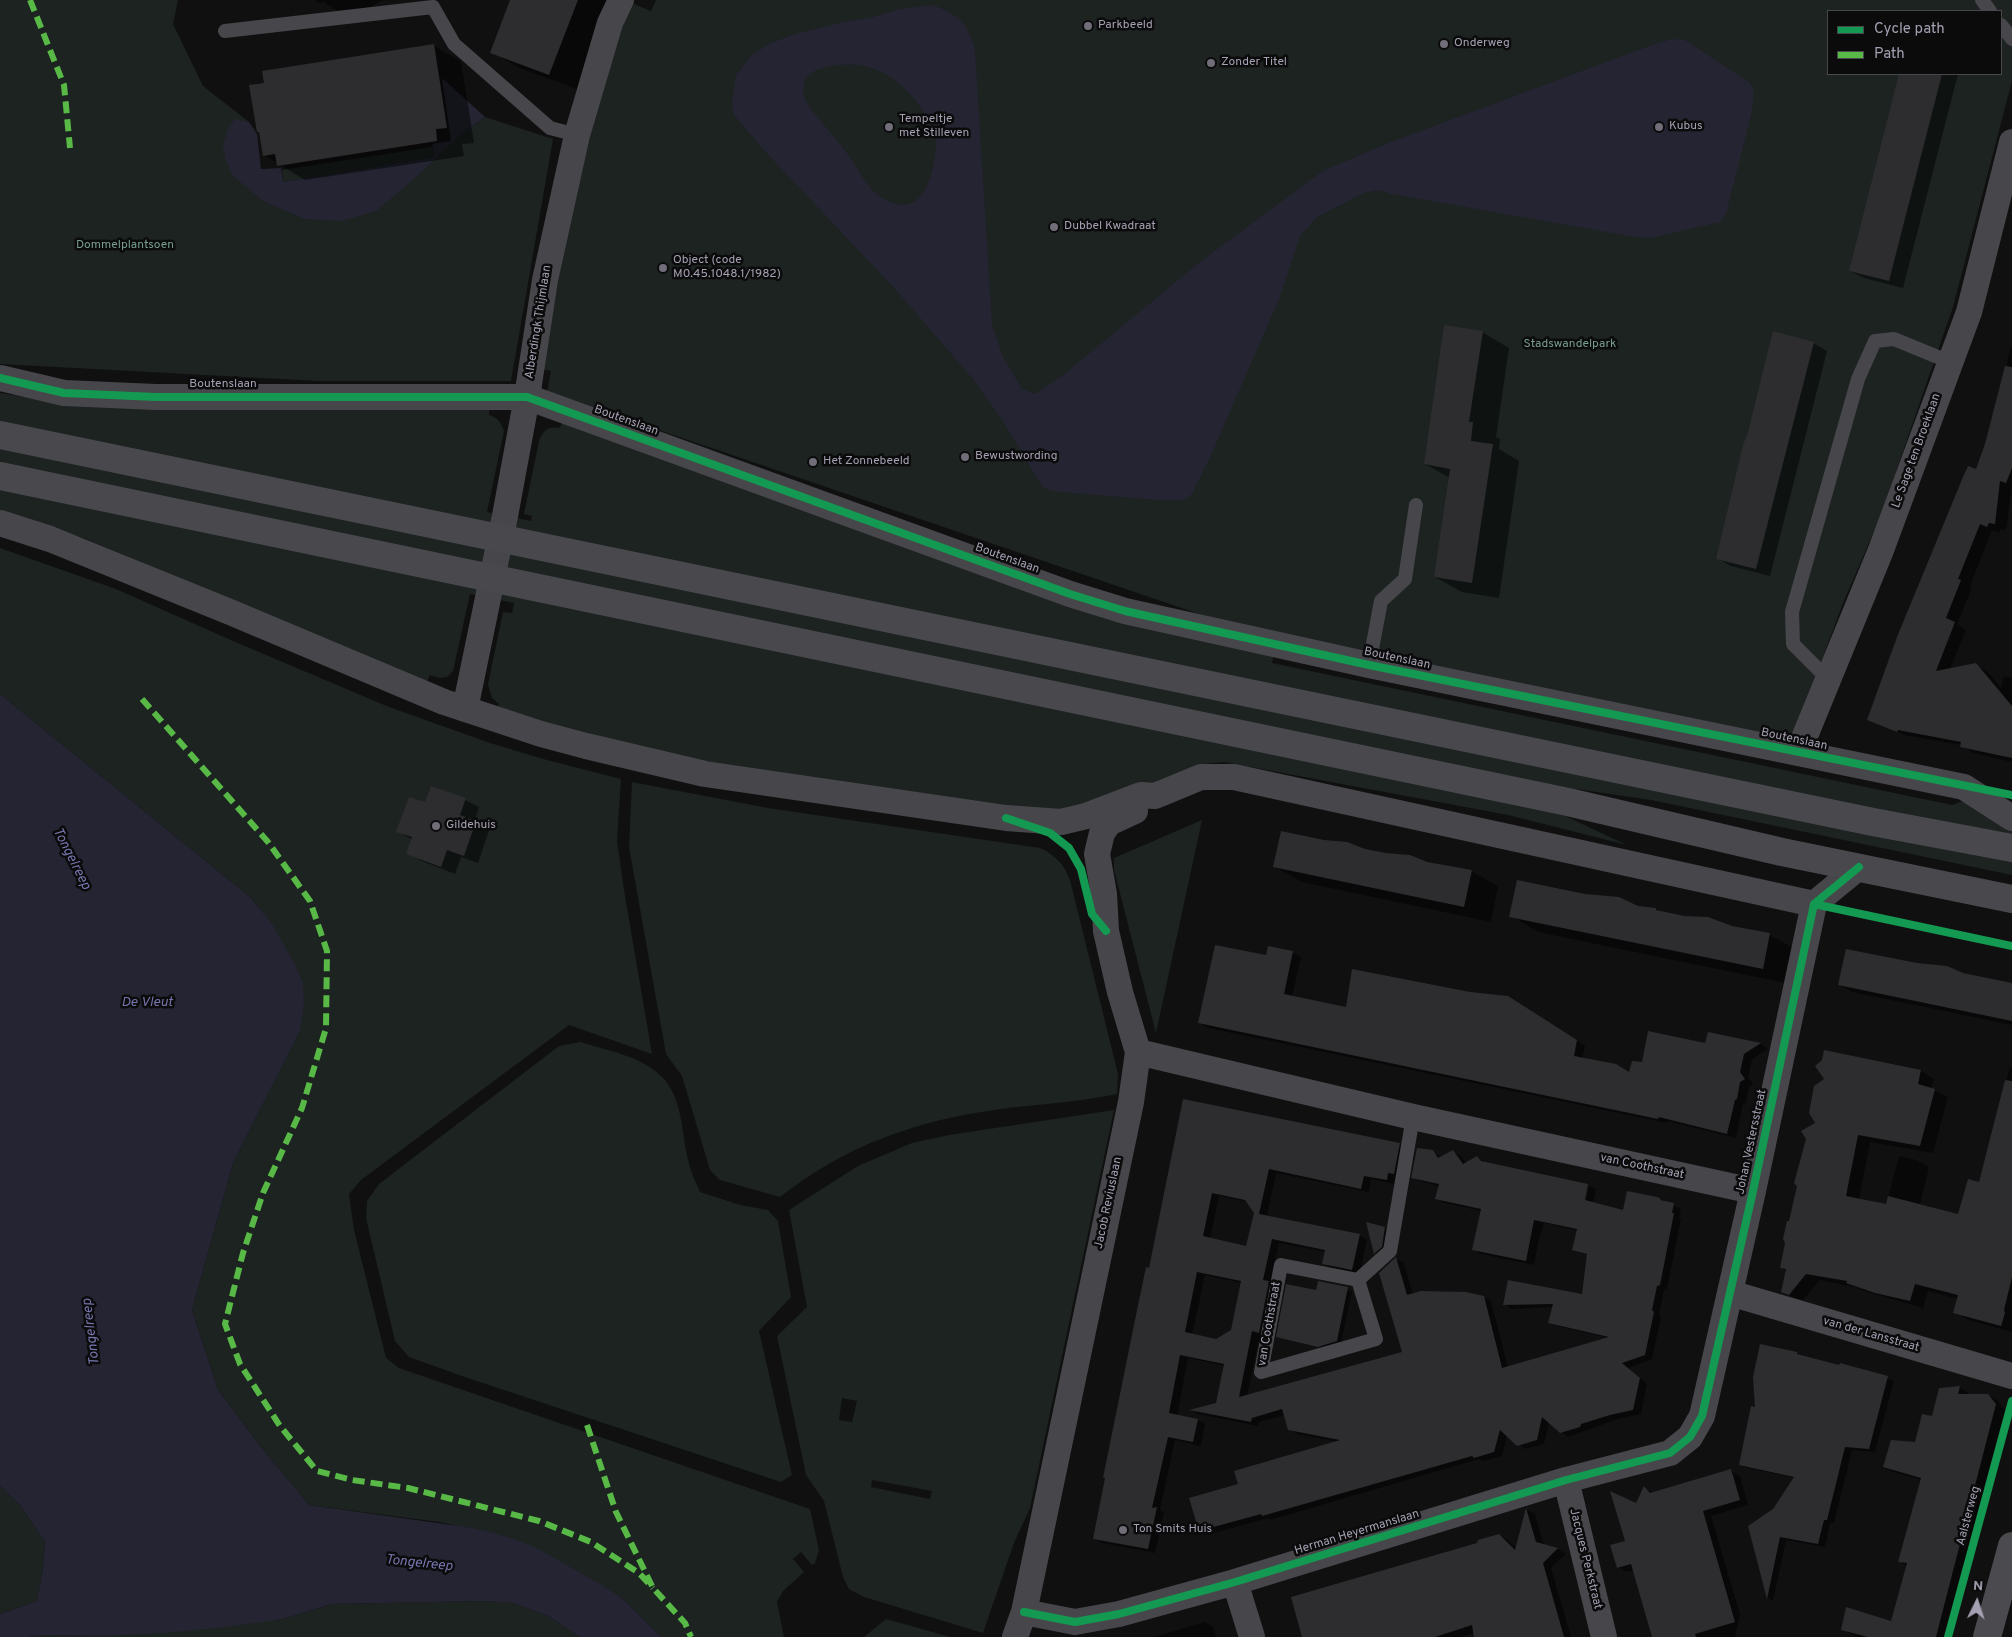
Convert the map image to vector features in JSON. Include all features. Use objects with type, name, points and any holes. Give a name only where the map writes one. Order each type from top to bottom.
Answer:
[{"type":"main road","points":[[0,435],[1863,820],[2012,848]]},
{"type":"main road","points":[[0,476],[1568,802],[1782,852],[2012,899]]},
{"type":"main road","points":[[1987,1637],[2012,1546]]},
{"type":"street","name":"Alberdingk Thijmlaan","points":[[466,708],[527,397],[545,280],[577,135],[610,23],[621,0]]},
{"type":"street","name":"Le Sage ten Broeklaan","points":[[1798,753],[1881,550],[1969,312],[2012,142]]},
{"type":"street","name":"Boutenslaan","points":[[0,378],[64,393],[138,396],[527,397],[1070,594],[1125,611],[1369,665],[1964,786],[2012,818]]},
{"type":"street","points":[[0,522],[230,612],[444,702],[586,746],[705,774],[1006,818],[1061,822],[1086,816],[1141,795],[1155,796],[1201,777],[1234,777],[1814,904],[1859,867]]},
{"type":"street","name":"Jacob Reviuslaan","points":[[1015,1637],[1024,1612],[1131,1102],[1138,1052],[1120,992],[1106,931],[1104,894],[1098,854],[1102,832],[1109,823],[1145,806],[1155,796]]},
{"type":"street","name":"Johan Vestersstraat","points":[[1690,1437],[1702,1416],[1753,1191],[1814,904]]},
{"type":"street","name":"van Coothstraat","points":[[1138,1052],[1413,1117],[1753,1191]]},
{"type":"street","name":"van der Lansstraat","points":[[1730,1293],[2012,1376]]},
{"type":"street","name":"Herman Heyermanslaan","points":[[1024,1612],[1074,1622],[1119,1614],[1235,1582],[1566,1480],[1670,1453],[1690,1437]]},
{"type":"street","name":"Jacques Perkstraat","points":[[1566,1480],[1604,1637]]},
{"type":"street","points":[[1235,1582],[1252,1637]]},
{"type":"lane","points":[[225,31],[435,3],[454,44],[550,128],[577,135]]},
{"type":"lane","points":[[2002,26],[2012,39]]},
{"type":"lane","points":[[1829,680],[1793,644],[1792,612],[1858,378],[1875,341],[1894,339],[1950,362]]},
{"type":"lane","name":"Boutenslaan","points":[[1369,665],[1381,601],[1405,579],[1416,505]]},
{"type":"lane","points":[[1358,1280],[1390,1251],[1413,1117]]},
{"type":"lane","name":"van Coothstraat","points":[[1281,1265],[1358,1280],[1376,1339],[1261,1372],[1281,1265]]},
{"type":"green space","name":"Dommelplantsoen","points":[[0,0],[178,0],[173,24],[203,86],[249,122],[235,120],[263,201],[407,185],[463,133],[485,117],[553,139],[511,381],[318,381],[0,364]]},
{"type":"green space","name":"Stadswandelpark","points":[[656,0],[2012,0],[2012,81],[1953,307],[1879,520],[1843,603],[1788,751],[1205,616],[547,392],[551,371],[541,369],[577,178],[621,28],[634,4],[651,11]]},
{"type":"green space","points":[[432,147],[434,157],[283,182],[282,170]]},
{"type":"green space","points":[[0,393],[40,399],[489,407],[489,415],[499,421],[504,431],[487,512],[531,521],[532,516],[524,514],[539,441],[542,434],[547,430],[560,428],[563,420],[1274,653],[1272,663],[1952,805],[1963,801],[2012,829],[2012,834],[1834,802],[0,422]]},
{"type":"green space","points":[[0,446],[2012,861],[2012,875],[1651,800],[1549,785],[0,463]]},
{"type":"green space","points":[[0,488],[1550,809],[1627,845],[1508,815],[1224,762],[1203,764],[1085,810],[1054,814],[704,764],[496,711],[499,704],[492,698],[488,684],[503,612],[512,613],[514,603],[470,594],[453,671],[447,677],[439,678],[430,675],[427,682],[86,539],[0,512]]},
{"type":"green space","points":[[0,548],[116,589],[389,707],[490,743],[621,779],[617,841],[652,1054],[569,1025],[361,1180],[349,1194],[354,1230],[386,1358],[399,1368],[810,1509],[819,1550],[815,1563],[812,1565],[801,1552],[793,1559],[804,1572],[783,1591],[777,1602],[784,1637],[661,1637],[623,1599],[509,1537],[439,1522],[309,1505],[257,1442],[218,1390],[192,1310],[233,1163],[300,1031],[271,922],[250,897],[0,694]]},
{"type":"green space","points":[[632,782],[768,808],[1040,848],[1051,854],[1060,862],[1071,884],[1118,1074],[1117,1094],[969,1114],[911,1128],[857,1149],[806,1178],[780,1197],[720,1180],[710,1170],[682,1076],[666,1054],[629,847]]},
{"type":"green space","points":[[1202,820],[1156,1033],[1114,870],[1114,858]]},
{"type":"green space","points":[[580,1042],[623,1054],[644,1063],[661,1076],[674,1095],[678,1106],[686,1152],[692,1174],[700,1192],[740,1205],[768,1210],[778,1221],[791,1297],[759,1331],[792,1475],[781,1482],[409,1357],[395,1341],[366,1218],[367,1201],[379,1184],[559,1046]]},
{"type":"green space","points":[[1114,1110],[1030,1508],[1014,1543],[983,1633],[864,1597],[849,1589],[843,1577],[824,1501],[806,1475],[777,1336],[807,1307],[789,1210],[858,1166],[912,1143],[949,1135]],"holes":[[[842,1398],[857,1401],[852,1422],[839,1420]],[[872,1480],[932,1491],[930,1499],[871,1487]]]},
{"type":"green space","points":[[0,1486],[20,1505],[45,1542],[43,1568],[37,1601],[0,1614]]},
{"type":"green space","points":[[484,1601],[513,1603],[548,1616],[580,1637],[28,1637],[45,1635],[98,1636],[283,1619],[332,1604]]},
{"type":"green space","points":[[886,1619],[890,1620],[950,1637],[864,1637]]},
{"type":"water","points":[[934,5],[961,21],[972,40],[975,50],[992,324],[1002,355],[1022,389],[1035,394],[1062,376],[1200,262],[1316,176],[1325,170],[1391,142],[1660,42],[1674,39],[1685,40],[1750,83],[1754,92],[1752,111],[1726,214],[1720,222],[1650,238],[1635,237],[1392,194],[1379,190],[1364,193],[1317,217],[1300,236],[1279,299],[1212,453],[1192,494],[1184,500],[1156,500],[1051,491],[1042,486],[1001,418],[972,378],[896,290],[762,148],[734,115],[732,101],[736,75],[752,55],[769,44],[795,34],[873,17],[900,9]],"holes":[[[835,65],[858,65],[884,73],[906,90],[924,112],[935,137],[936,148],[933,167],[926,187],[922,195],[910,204],[892,203],[875,193],[842,146],[805,100],[803,94],[805,79],[816,70]]]},
{"type":"water","points":[[442,78],[485,117],[463,133],[413,180],[376,211],[341,221],[305,219],[263,201],[232,175],[225,158],[223,146],[228,128],[235,119],[249,122],[257,134],[261,169],[281,168],[283,182],[434,157],[432,144],[451,141]]},
{"type":"water","name":"De Vleut","points":[[0,694],[250,897],[271,922],[295,964],[303,983],[304,1005],[300,1031],[233,1163],[192,1310],[218,1390],[257,1442],[309,1505],[473,1528],[509,1537],[535,1547],[623,1599],[661,1637],[580,1637],[548,1616],[513,1603],[484,1601],[332,1604],[283,1619],[226,1627],[164,1633],[98,1636],[45,1635],[0,1637],[0,1614],[37,1601],[43,1568],[45,1542],[20,1505],[0,1486]]},
{"type":"building","points":[[510,0],[578,0],[549,75],[490,53]]},
{"type":"building","points":[[434,44],[447,128],[436,129],[437,141],[277,166],[275,154],[263,156],[249,85],[264,83],[262,71]]},
{"type":"building","points":[[1899,75],[1942,75],[1889,281],[1849,271]]},
{"type":"building","points":[[1444,325],[1483,331],[1469,422],[1473,422],[1471,441],[1493,444],[1472,583],[1434,577],[1450,469],[1424,464]]},
{"type":"building","points":[[1773,331],[1814,342],[1756,569],[1716,559]]},
{"type":"building","points":[[2005,366],[2012,367],[2012,468],[2006,483],[2000,481],[1995,524],[1989,523],[1987,527],[1980,524],[1958,579],[1961,580],[1946,618],[1955,622],[1936,671],[1976,663],[2012,706],[2012,758],[1960,747],[1961,742],[1898,730],[1897,732],[1867,720],[1897,637],[1963,477],[1968,466],[1976,469],[1985,444]]},
{"type":"building","name":"Gildehuis","points":[[431,786],[466,798],[460,815],[476,821],[464,856],[447,850],[441,867],[406,854],[412,837],[396,832],[409,797],[425,802]]},
{"type":"building","points":[[1281,831],[1324,840],[1347,842],[1365,849],[1410,855],[1427,862],[1472,870],[1464,907],[1273,867]]},
{"type":"building","points":[[1517,880],[1585,894],[1619,897],[1638,906],[1656,908],[1656,910],[1684,916],[1708,917],[1732,926],[1770,933],[1763,969],[1509,917]]},
{"type":"building","points":[[1215,945],[1266,955],[1268,946],[1293,951],[1284,994],[1346,1007],[1352,969],[1470,992],[1508,996],[1577,1040],[1574,1056],[1616,1064],[1629,1072],[1632,1061],[1642,1062],[1648,1031],[1705,1043],[1708,1032],[1761,1043],[1744,1054],[1740,1072],[1745,1079],[1740,1082],[1727,1134],[1659,1117],[1658,1119],[1198,1023]]},
{"type":"building","points":[[1846,949],[1917,963],[1947,966],[1963,973],[2012,983],[2012,1021],[1838,985]]},
{"type":"building","points":[[1824,1050],[1921,1070],[1918,1084],[1935,1089],[1920,1146],[1858,1135],[1846,1196],[1886,1204],[1888,1196],[1958,1214],[1968,1179],[1979,1182],[2005,1080],[2012,1081],[2012,1277],[2001,1326],[1953,1313],[1958,1295],[1915,1284],[1910,1301],[1875,1293],[1846,1283],[1847,1281],[1806,1274],[1789,1295],[1781,1292],[1786,1269],[1780,1268],[1785,1243],[1783,1239],[1797,1186],[1794,1183],[1806,1139],[1801,1131],[1815,1123],[1809,1113],[1814,1086],[1824,1079],[1815,1066],[1822,1060]]},
{"type":"building","points":[[1183,1099],[1400,1143],[1394,1174],[1388,1173],[1387,1180],[1364,1176],[1361,1189],[1269,1169],[1259,1214],[1360,1234],[1352,1270],[1322,1264],[1325,1250],[1272,1239],[1263,1280],[1269,1281],[1259,1333],[1252,1331],[1239,1397],[1402,1352],[1379,1273],[1396,1257],[1407,1295],[1421,1291],[1466,1292],[1484,1296],[1502,1368],[1609,1337],[1548,1323],[1553,1304],[1503,1305],[1508,1280],[1582,1294],[1587,1254],[1572,1250],[1577,1229],[1534,1220],[1526,1261],[1472,1250],[1481,1209],[1435,1199],[1439,1184],[1411,1178],[1417,1148],[1433,1150],[1438,1158],[1453,1150],[1463,1164],[1477,1156],[1481,1161],[1588,1184],[1585,1200],[1623,1210],[1627,1191],[1657,1197],[1660,1200],[1674,1203],[1672,1213],[1674,1213],[1660,1285],[1657,1286],[1652,1310],[1654,1312],[1645,1355],[1622,1363],[1640,1378],[1633,1410],[1581,1424],[1580,1427],[1560,1433],[1542,1417],[1537,1440],[1517,1446],[1500,1430],[1494,1452],[1474,1458],[1472,1456],[1262,1516],[1261,1514],[1199,1531],[1189,1498],[1238,1484],[1234,1471],[1340,1440],[1288,1430],[1282,1409],[1252,1418],[1251,1422],[1189,1410],[1216,1403],[1224,1364],[1180,1355],[1169,1413],[1198,1419],[1193,1442],[1168,1437],[1152,1508],[1157,1507],[1148,1549],[1093,1539],[1105,1478],[1103,1478],[1136,1315],[1146,1267],[1149,1268]],"holes":[[[1212,1193],[1245,1200],[1254,1213],[1246,1246],[1203,1236]],[[1197,1272],[1241,1281],[1231,1330],[1216,1339],[1185,1332]]]},
{"type":"building","points":[[1366,1222],[1385,1227],[1382,1247],[1374,1254]]},
{"type":"building","points":[[1318,1281],[1348,1287],[1337,1341],[1318,1347],[1276,1337],[1286,1284],[1316,1290]]},
{"type":"building","points":[[1760,1344],[1888,1376],[1869,1449],[1845,1447],[1827,1520],[1824,1520],[1818,1544],[1780,1537],[1767,1599],[1748,1526],[1773,1509],[1794,1477],[1739,1465],[1751,1406],[1755,1407],[1753,1377]]},
{"type":"building","points":[[1960,1386],[1958,1394],[1988,1394],[1996,1404],[1936,1637],[1868,1637],[1841,1630],[1846,1607],[1891,1621],[1907,1563],[1898,1562],[1921,1478],[1883,1467],[1891,1440],[1915,1442],[1922,1414],[1932,1416],[1939,1388]]},
{"type":"building","points":[[1731,1469],[1740,1500],[1703,1511],[1735,1622],[1695,1634],[1696,1637],[1652,1637],[1631,1564],[1617,1568],[1610,1545],[1625,1541],[1610,1491],[1636,1503],[1644,1486],[1650,1493]]},
{"type":"building","points":[[1526,1508],[1536,1542],[1558,1548],[1543,1563],[1564,1637],[1474,1637],[1472,1625],[1435,1637],[1302,1637],[1291,1597],[1477,1543],[1478,1540],[1499,1534],[1515,1550]]},
{"type":"marked path","points":[[30,0],[64,85],[70,148]]},
{"type":"marked path","points":[[142,699],[268,842],[310,901],[327,951],[326,1028],[302,1108],[263,1193],[243,1253],[225,1324],[240,1364],[280,1426],[317,1471],[352,1480],[408,1488],[539,1521],[591,1542],[639,1573],[653,1588]]},
{"type":"marked path","points":[[587,1425],[616,1512],[653,1588],[685,1623],[691,1637]]},
{"type":"cycle path","points":[[0,378],[64,393],[156,397],[527,397],[1070,594],[1125,611],[1369,665],[2012,795]]},
{"type":"cycle path","points":[[1006,818],[1050,833],[1069,848],[1081,869],[1092,914],[1106,931]]},
{"type":"cycle path","points":[[1024,1612],[1075,1622],[1119,1614],[1235,1582],[1566,1480],[1670,1453],[1690,1437],[1702,1416],[1753,1191],[1814,904],[1859,867]]},
{"type":"cycle path","points":[[1814,904],[2012,946]]},
{"type":"cycle path","name":"Aalsterweg","points":[[1948,1637],[2012,1401]]},
{"type":"place","name":"Parkbeeld","points":[[1088,26]]},
{"type":"place","name":"Onderweg","points":[[1444,44]]},
{"type":"place","name":"Zonder Titel","points":[[1211,63]]},
{"type":"place","name":"Tempeltje met Stilleven","points":[[889,127]]},
{"type":"place","name":"Kubus","points":[[1659,127]]},
{"type":"place","name":"Dubbel Kwadraat","points":[[1054,227]]},
{"type":"place","name":"Object (code M0.45.1048.1/1982)","points":[[663,268]]},
{"type":"place","name":"Bewustwording","points":[[965,457]]},
{"type":"place","name":"Het Zonnebeeld","points":[[813,462]]},
{"type":"place","name":"Gildehuis","points":[[436,826]]},
{"type":"place","name":"Ton Smits Huis","points":[[1123,1530]]},
{"type":"water label","name":"Tongelreep","points":[[71,859]]},
{"type":"water label","name":"Tongelreep","points":[[92,1332]]},
{"type":"water label","name":"Tongelreep","points":[[419,1564]]}]
